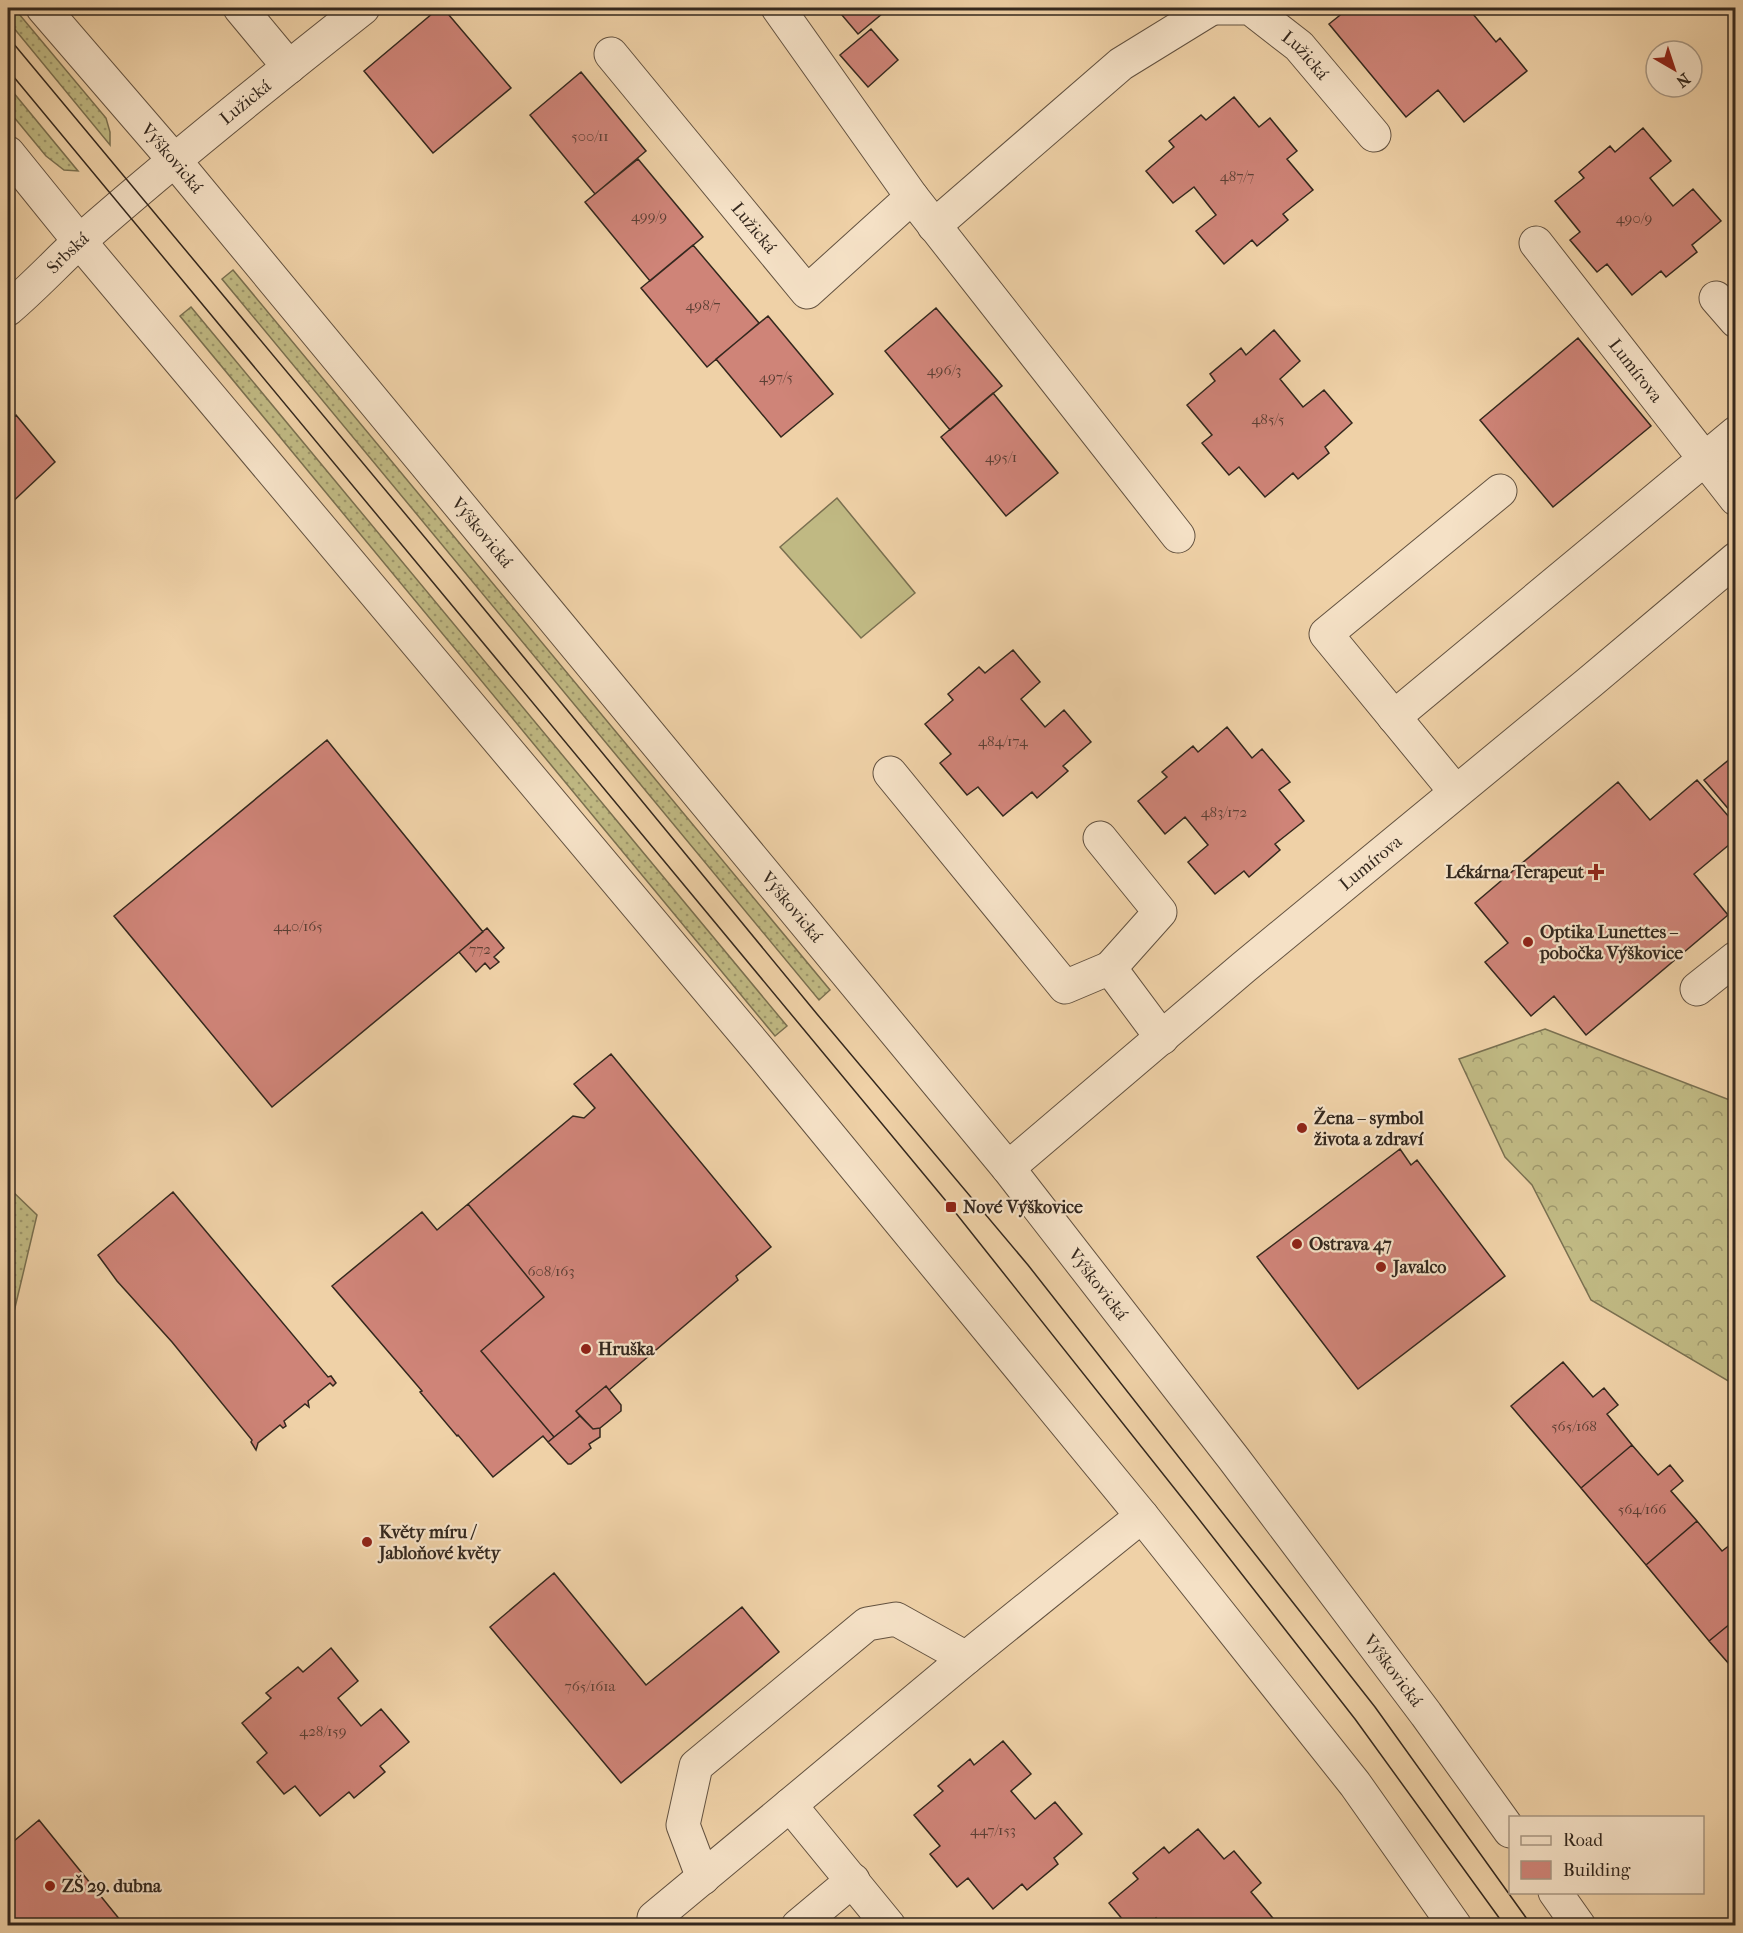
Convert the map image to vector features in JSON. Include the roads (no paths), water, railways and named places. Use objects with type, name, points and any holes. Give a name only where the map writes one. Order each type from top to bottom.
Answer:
[{"type":"street","name":"Výškovická","points":[[44,8],[175,161],[1008,1168],[1234,1459],[1426,1714],[1509,1830]]},
{"type":"street","points":[[240,8],[289,67]]},
{"type":"street","name":"Lužická","points":[[131,198],[363,8]]},
{"type":"street","points":[[778,8],[912,197],[1178,536]]},
{"type":"street","points":[[934,226],[1121,64],[1212,8]]},
{"type":"street","name":"Lužická","points":[[1217,8],[1250,8],[1299,46],[1374,135]]},
{"type":"street","name":"Lužická","points":[[611,54],[807,292],[912,197]]},
{"type":"street","points":[[8,153],[80,242],[772,1065],[1142,1516],[1355,1784],[1455,1926]]},
{"type":"street","name":"Srbská","points":[[8,309],[131,198]]},
{"type":"street","name":"Lumírova","points":[[1536,243],[1736,499]]},
{"type":"street","points":[[1394,717],[1736,433]]},
{"type":"street","points":[[1455,791],[1326,634],[1500,491]]},
{"type":"street","name":"Lumírova","points":[[1008,1168],[1244,967],[1736,559]]},
{"type":"street","points":[[890,773],[1065,987],[1110,968],[1160,912],[1100,838]]},
{"type":"street","points":[[1697,989],[1736,958]]},
{"type":"street","points":[[1110,968],[1162,1038]]},
{"type":"street","points":[[654,1918],[966,1658],[1142,1516]]},
{"type":"street","points":[[703,1878],[683,1826],[696,1766],[867,1624],[896,1619],[966,1658]]},
{"type":"street","points":[[790,1805],[890,1926]]},
{"type":"street","points":[[798,1926],[853,1880]]},
{"type":"street","points":[[1556,1894],[1579,1926]]},
{"type":"tram line","points":[[8,37],[457,576],[817,1014],[1028,1265],[1375,1707],[1509,1894]]},
{"type":"tram line","points":[[8,70],[951,1207],[1355,1719],[1505,1926]]},
{"type":"tram line","points":[[1509,1894],[1532,1926]]},
{"type":"place","name":"Lékárna Terapeut","points":[[1596,872]]},
{"type":"place","name":"Optika Lunettes – pobočka Výškovice","points":[[1528,942]]},
{"type":"place","name":"Žena – symbol života a zdraví","points":[[1302,1128]]},
{"type":"place","name":"Nové Výškovice","points":[[951,1207]]},
{"type":"place","name":"Ostrava 47","points":[[1297,1244]]},
{"type":"place","name":"Javalco","points":[[1381,1267]]},
{"type":"place","name":"Hruška","points":[[586,1349]]},
{"type":"place","name":"Květy míru / Jabloňové květy","points":[[367,1542]]},
{"type":"place","name":"ZŠ 29. dubna","points":[[50,1886]]}]
